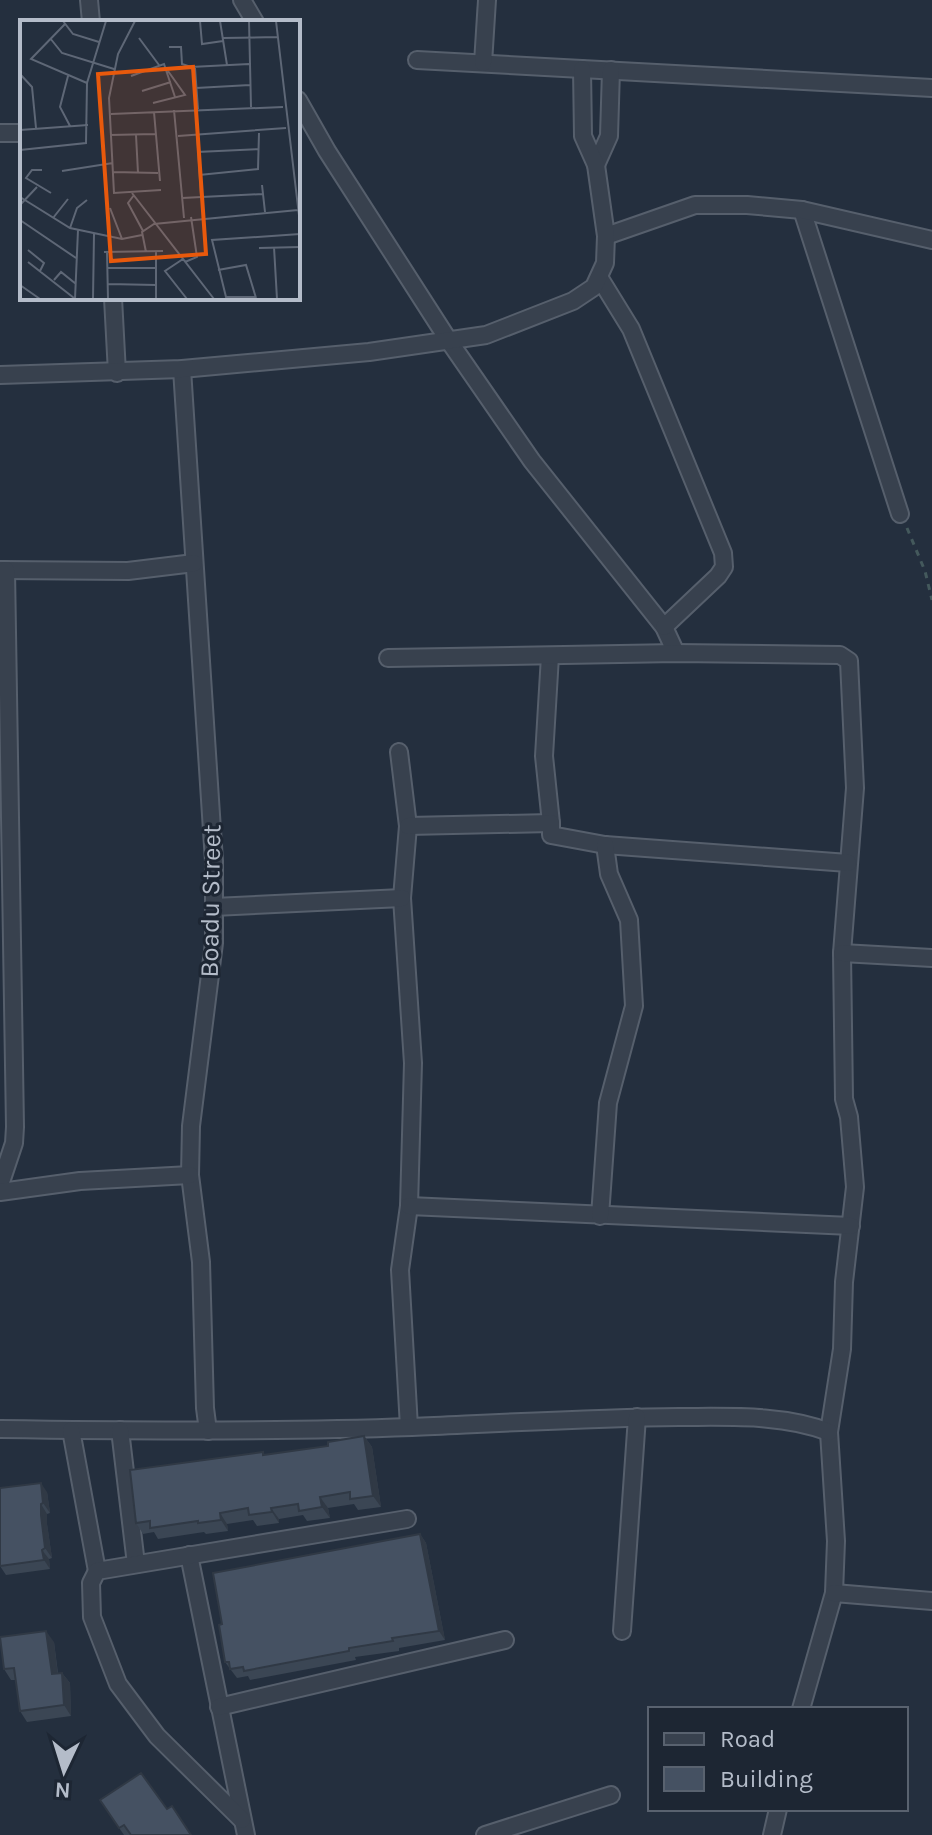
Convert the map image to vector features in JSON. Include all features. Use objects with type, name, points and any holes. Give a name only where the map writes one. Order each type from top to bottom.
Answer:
[{"type":"street","points":[[89,0],[91,20]]},
{"type":"street","points":[[242,0],[254,20]]},
{"type":"street","points":[[483,63],[487,0]]},
{"type":"street","points":[[417,60],[932,88]]},
{"type":"street","points":[[0,375],[182,369],[369,352],[486,335],[573,301],[594,287],[605,263],[606,236],[596,165],[583,136],[582,69]]},
{"type":"street","points":[[596,165],[609,136],[611,70]]},
{"type":"street","points":[[300,104],[449,341],[532,461],[664,627],[676,653]]},
{"type":"street","points":[[606,236],[695,205],[747,205],[802,210],[932,240]]},
{"type":"street","points":[[802,210],[900,514]]},
{"type":"street","points":[[599,277],[631,329],[723,553],[724,567],[718,576],[664,627]]},
{"type":"street","points":[[113,300],[117,373]]},
{"type":"street","name":"Boadu Street","points":[[182,369],[210,782],[214,907],[214,943],[191,1126],[190,1175],[201,1262],[208,1431]]},
{"type":"street","points":[[0,1185],[14,1143],[7,1010],[3,570],[128,571],[194,563]]},
{"type":"street","points":[[388,658],[676,653],[840,655],[849,661],[855,788],[842,953],[844,1099],[849,1117],[855,1187],[844,1282],[842,1349],[829,1432],[836,1541],[834,1593],[802,1707]]},
{"type":"street","points":[[550,656],[544,756],[551,835],[605,845],[848,863]]},
{"type":"street","points":[[399,752],[408,826],[402,898],[413,1063],[409,1206],[400,1270],[409,1427]]},
{"type":"street","points":[[408,826],[551,823]]},
{"type":"street","points":[[600,1216],[608,1103],[634,1006],[629,920],[609,874],[605,845]]},
{"type":"street","points":[[214,907],[402,898]]},
{"type":"street","points":[[842,953],[932,958]]},
{"type":"street","points":[[0,1192],[80,1181],[190,1175]]},
{"type":"street","points":[[409,1206],[851,1226]]},
{"type":"street","points":[[0,1429],[208,1431],[409,1427],[637,1417],[745,1417],[815,1426],[829,1432]]},
{"type":"street","points":[[622,1631],[637,1417]]},
{"type":"street","points":[[71,1430],[97,1571],[91,1583],[92,1617],[118,1684],[157,1736],[244,1828]]},
{"type":"street","points":[[120,1430],[136,1564]]},
{"type":"street","points":[[97,1571],[407,1519]]},
{"type":"street","points":[[189,1555],[244,1828]]},
{"type":"street","points":[[834,1593],[932,1601]]},
{"type":"street","points":[[219,1707],[505,1640]]},
{"type":"street","points":[[485,1835],[533,1828],[611,1795]]},
{"type":"street","points":[[772,1835],[778,1811]]},
{"type":"path","points":[[900,514],[925,571],[932,600]]},
{"type":"building","points":[[364,1436],[373,1496],[350,1499],[350,1492],[320,1497],[322,1507],[299,1511],[298,1504],[249,1515],[248,1508],[220,1513],[221,1520],[198,1523],[150,1528],[150,1521],[136,1523],[130,1470],[328,1446],[328,1442]]},
{"type":"building","points":[[41,1483],[44,1560],[0,1566],[0,1488]]},
{"type":"building","points":[[420,1534],[439,1631],[392,1638],[393,1641],[349,1648],[349,1651],[244,1671],[243,1667],[230,1669],[229,1662],[225,1662],[213,1573]]},
{"type":"building","points":[[46,1631],[52,1674],[62,1673],[64,1705],[20,1711],[14,1668],[4,1669],[0,1637]]},
{"type":"building","points":[[141,1773],[167,1809],[172,1806],[191,1835],[131,1835],[124,1825],[119,1828],[100,1800]]}]
